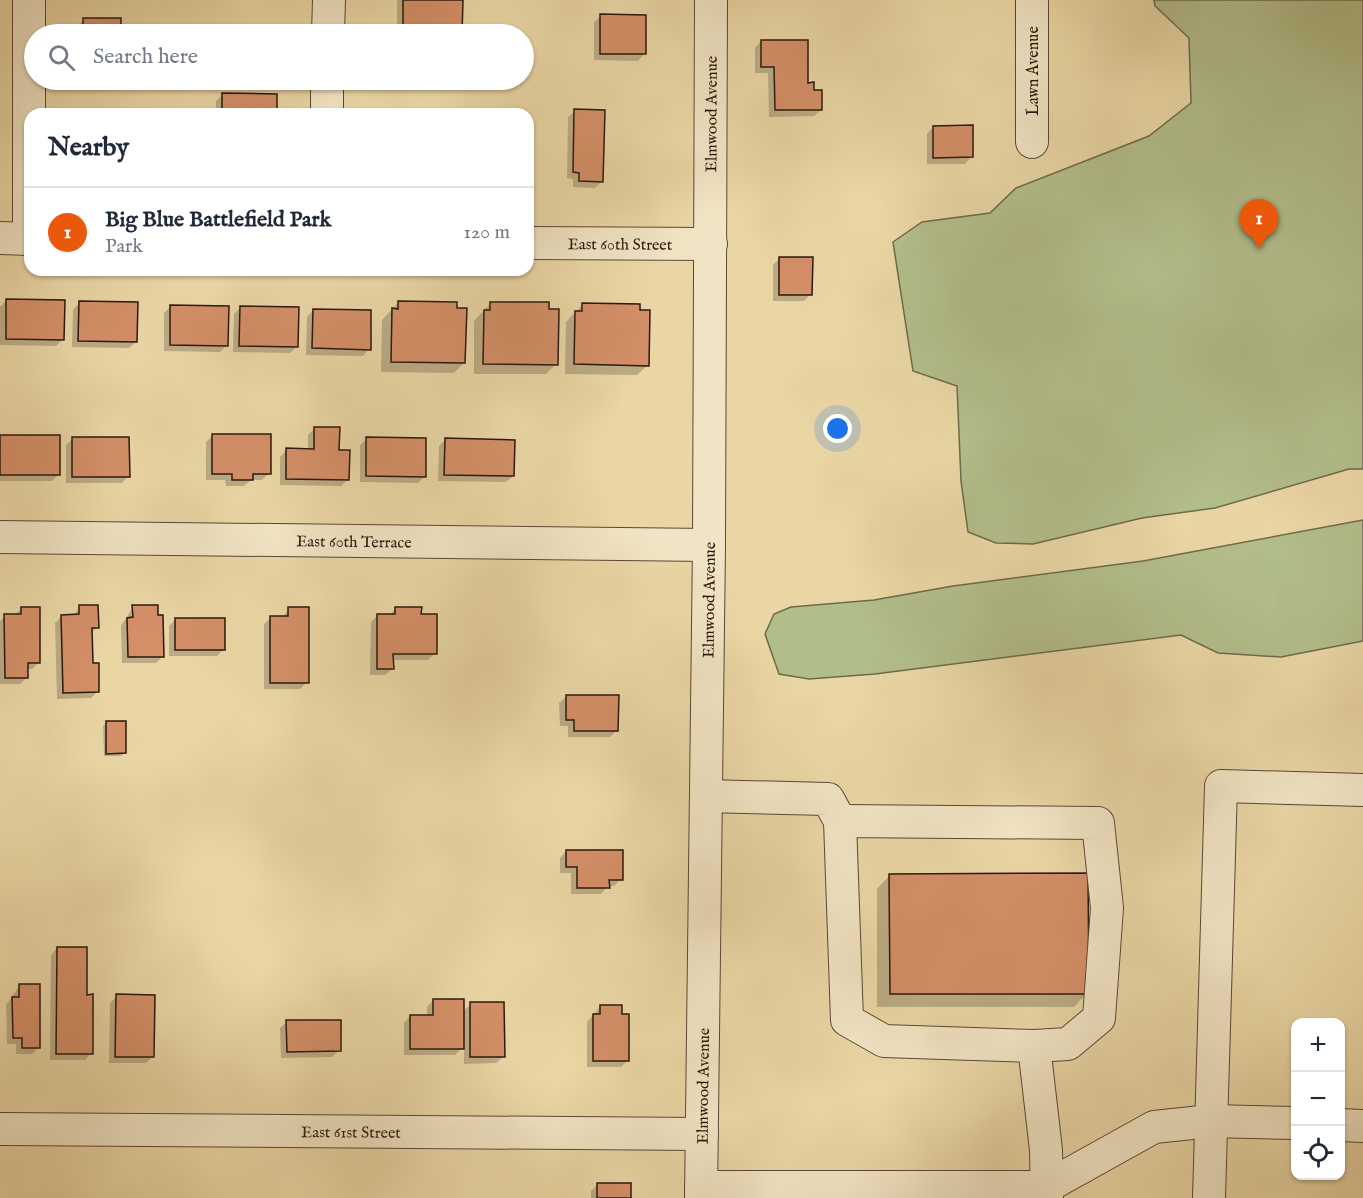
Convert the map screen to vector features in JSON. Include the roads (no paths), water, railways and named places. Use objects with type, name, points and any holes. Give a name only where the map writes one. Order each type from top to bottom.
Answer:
[{"type":"street","points":[[29,0],[29,24]]},
{"type":"street","points":[[328,24],[329,0]]},
{"type":"street","name":"Elmwood Avenue","points":[[701,1193],[709,545],[711,0]]},
{"type":"street","name":"Lawn Avenue","points":[[1032,0],[1032,142]]},
{"type":"street","points":[[29,90],[29,108]]},
{"type":"street","points":[[327,90],[327,108]]},
{"type":"street","points":[[0,238],[24,239]]},
{"type":"street","name":"East 60th Street","points":[[534,243],[711,244]]},
{"type":"street","name":"East 60th Terrace","points":[[0,537],[709,545]]},
{"type":"street","points":[[1209,1198],[1221,786],[1363,790]]},
{"type":"street","points":[[706,796],[828,799],[840,820],[847,1020],[884,1041],[1034,1046],[1068,1044],[1099,1018],[1107,908],[1098,822],[840,820]]},
{"type":"street","points":[[1034,1046],[1046,1150],[1046,1193]]},
{"type":"street","points":[[701,1193],[1046,1193],[1154,1127],[1211,1121],[1291,1123]]},
{"type":"street","points":[[1345,1125],[1363,1126]]},
{"type":"street","name":"East 61st Street","points":[[0,1129],[702,1134]]},
{"type":"place","name":"Big Blue Battlefield Park","points":[[1259,249]]}]
